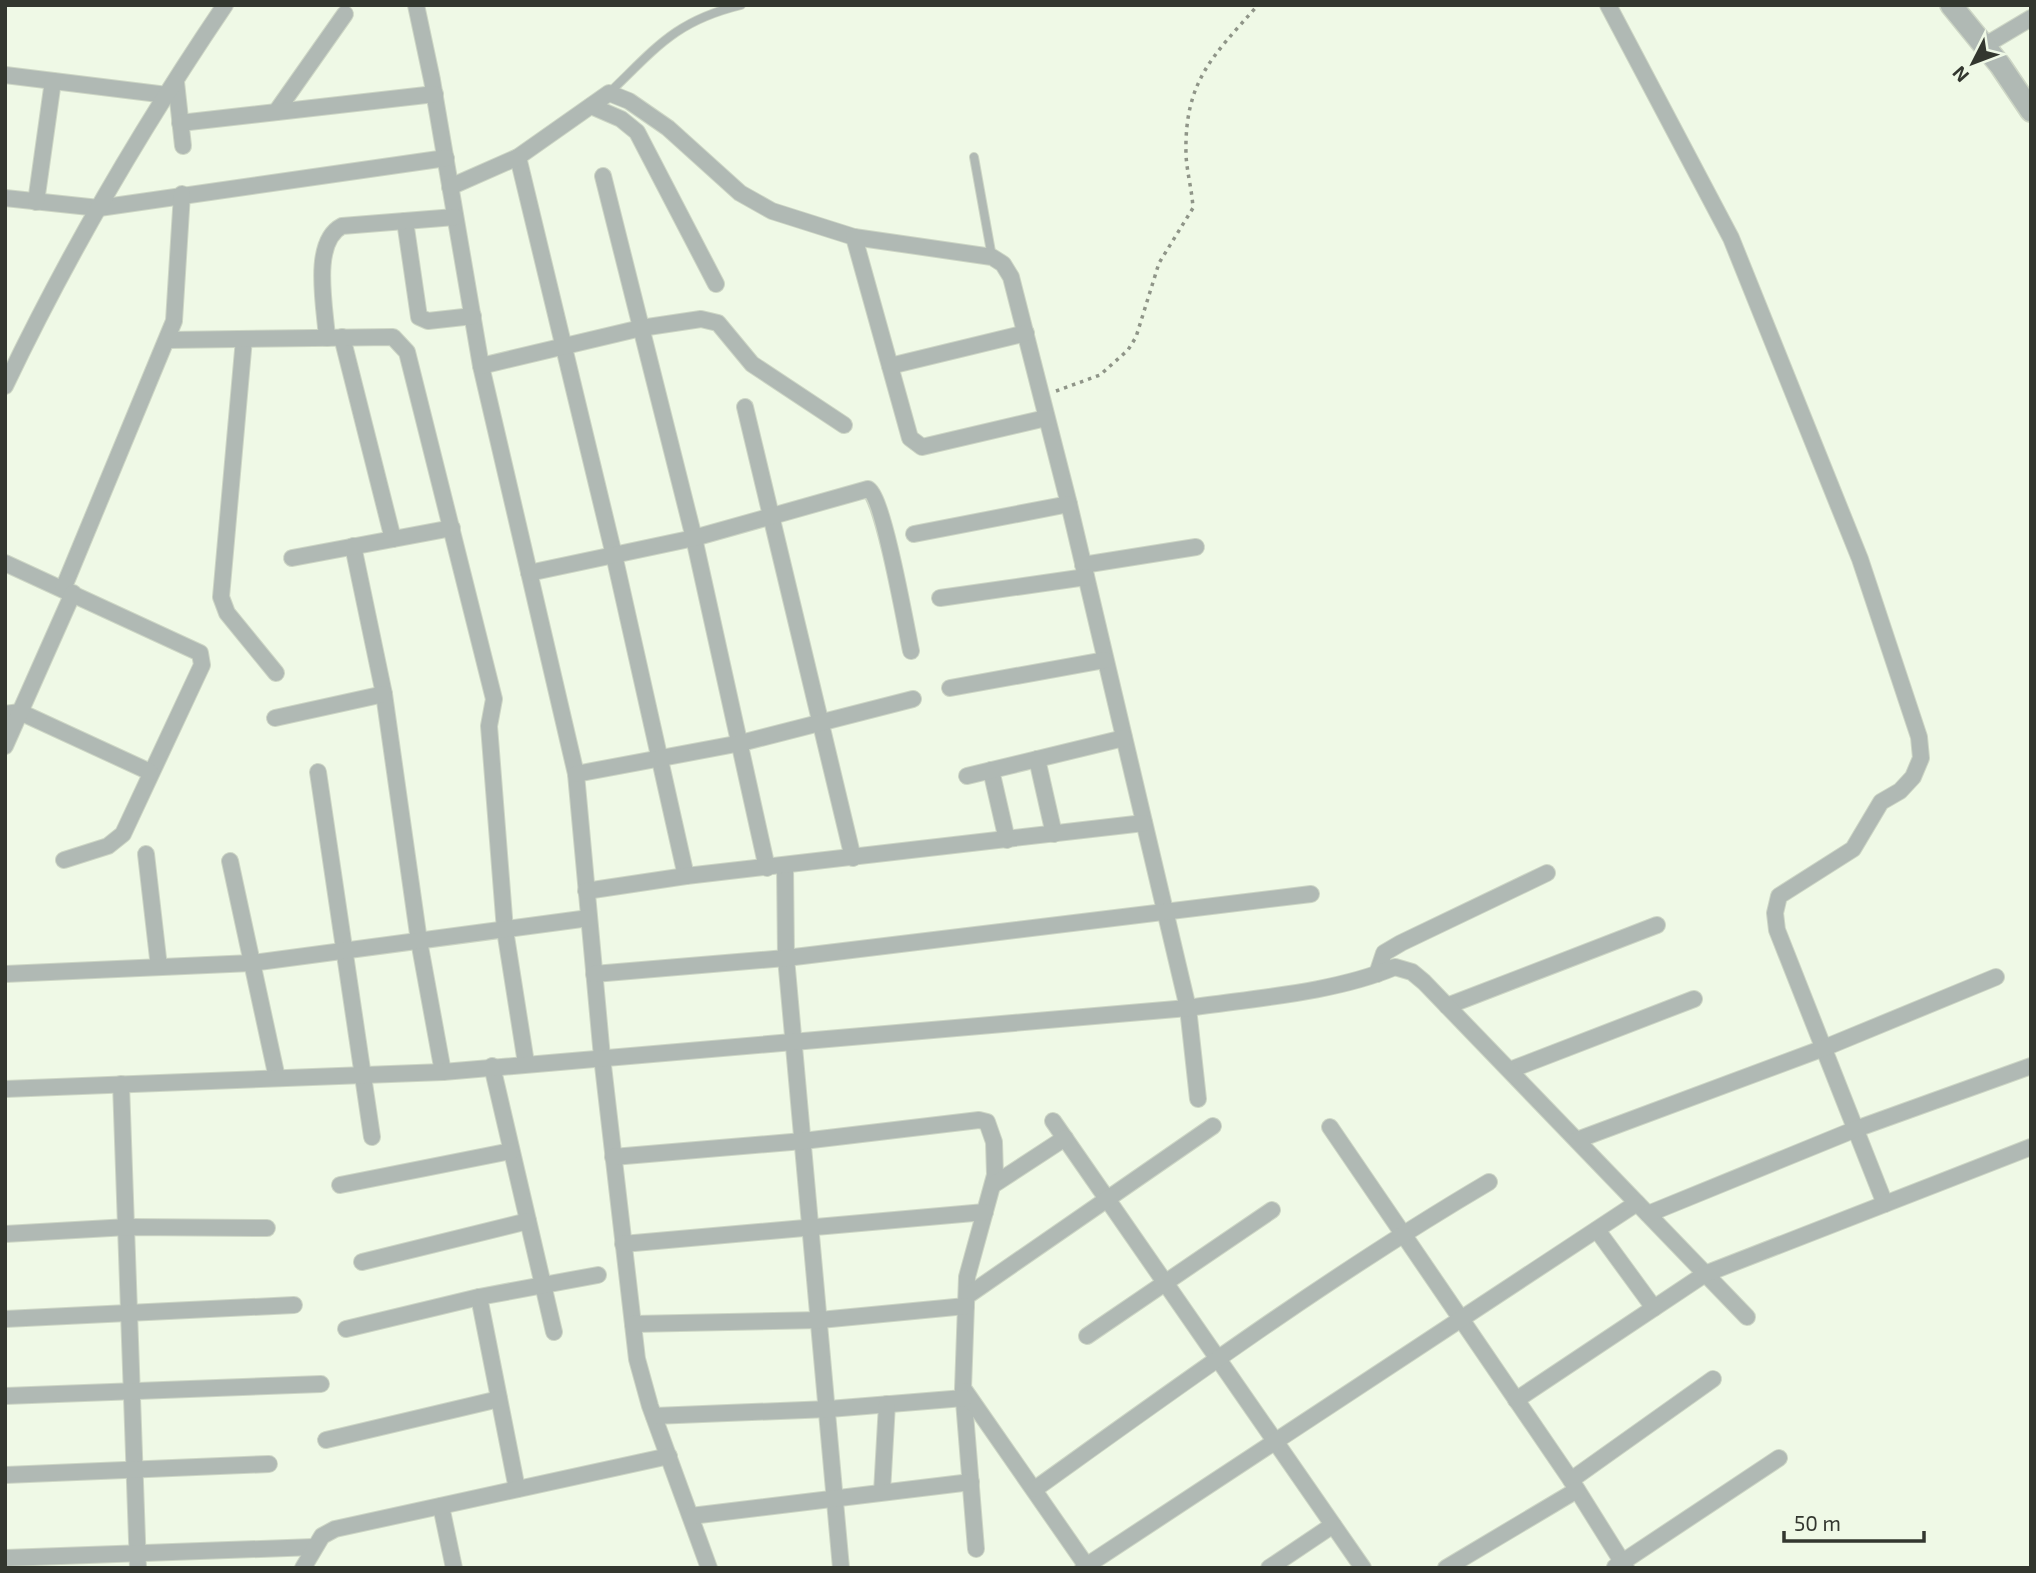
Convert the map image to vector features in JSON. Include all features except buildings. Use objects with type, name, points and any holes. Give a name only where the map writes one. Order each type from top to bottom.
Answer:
[{"type":"street","points":[[5,386],[40,313],[99,208],[225,5]]},
{"type":"street","points":[[416,5],[435,94],[481,366],[576,775],[602,1057],[637,1359],[654,1416],[709,1568]]},
{"type":"street","points":[[1608,5],[1731,238],[1860,559],[1919,737],[1921,758],[1913,777],[1900,791],[1881,802],[1853,849],[1779,896],[1775,913],[1777,930],[1885,1203]]},
{"type":"street","points":[[1951,5],[2031,111]]},
{"type":"street","points":[[276,112],[345,14]]},
{"type":"street","points":[[1984,46],[2031,18]]},
{"type":"street","points":[[5,75],[172,89]]},
{"type":"street","points":[[36,202],[53,81]]},
{"type":"street","points":[[172,89],[183,146]]},
{"type":"street","points":[[450,187],[518,157],[609,93],[629,101],[668,128],[740,193],[772,211],[854,237],[992,257],[1003,264],[1011,278],[1069,504],[1188,1008],[1198,1100]]},
{"type":"street","points":[[180,123],[435,94]]},
{"type":"street","points":[[592,106],[621,119],[637,132],[716,284]]},
{"type":"street","points":[[518,157],[614,555],[686,876]]},
{"type":"street","points":[[5,198],[99,208],[446,158]]},
{"type":"street","points":[[603,176],[694,538],[767,868]]},
{"type":"street","points":[[5,746],[13,713],[68,591],[169,340],[178,299],[182,194]]},
{"type":"street","points":[[393,539],[334,337],[323,254],[327,237],[342,226],[455,217]]},
{"type":"street","points":[[405,221],[419,317],[428,321],[473,316]]},
{"type":"street","points":[[854,237],[910,438],[922,447],[1046,418]]},
{"type":"street","points":[[481,366],[641,328],[701,319],[718,323],[760,370],[844,425]]},
{"type":"street","points":[[890,366],[1026,333]]},
{"type":"street","points":[[169,340],[393,337],[407,352],[494,699],[489,726],[505,930],[526,1063]]},
{"type":"street","points":[[244,339],[221,597],[228,613],[275,673]]},
{"type":"street","points":[[745,407],[853,859]]},
{"type":"street","points":[[529,573],[694,538],[851,493],[872,491],[888,541],[911,651]]},
{"type":"street","points":[[914,534],[1069,504]]},
{"type":"street","points":[[292,558],[452,528]]},
{"type":"street","points":[[353,546],[384,694],[419,941],[443,1072]]},
{"type":"street","points":[[940,598],[1196,547]]},
{"type":"street","points":[[5,563],[201,653],[202,665],[123,834],[107,846],[64,860]]},
{"type":"street","points":[[950,688],[1105,660]]},
{"type":"street","points":[[275,718],[384,694]]},
{"type":"street","points":[[576,775],[741,743],[913,699]]},
{"type":"street","points":[[13,713],[150,772]]},
{"type":"street","points":[[967,776],[1124,738]]},
{"type":"street","points":[[1037,759],[1054,834]]},
{"type":"street","points":[[991,770],[1007,840]]},
{"type":"street","points":[[318,772],[372,1137]]},
{"type":"street","points":[[586,891],[686,876],[853,859],[1144,823]]},
{"type":"street","points":[[146,854],[159,967]]},
{"type":"street","points":[[230,861],[277,1078]]},
{"type":"street","points":[[785,866],[786,958],[829,1409],[841,1568]]},
{"type":"street","points":[[1377,974],[1384,953],[1546,873]]},
{"type":"street","points":[[594,974],[786,958],[1165,914],[1311,894]]},
{"type":"street","points":[[5,974],[252,963],[589,918]]},
{"type":"street","points":[[1447,1006],[1657,925]]},
{"type":"street","points":[[5,1089],[443,1072],[1188,1008],[1289,993],[1377,974],[1395,967],[1412,972],[1447,1006],[1747,1317]]},
{"type":"street","points":[[1577,1140],[1824,1048],[1996,977]]},
{"type":"street","points":[[1510,1070],[1694,999]]},
{"type":"street","points":[[492,1066],[554,1332]]},
{"type":"street","points":[[964,1394],[1035,1489],[1086,1567],[1597,1230],[1643,1208],[2031,1066]]},
{"type":"street","points":[[121,1084],[138,1560]]},
{"type":"street","points":[[613,1157],[803,1141],[979,1120],[987,1122],[992,1130],[993,1185],[974,1242],[966,1301],[964,1394],[976,1549]]},
{"type":"street","points":[[1053,1121],[1363,1568]]},
{"type":"street","points":[[633,1324],[820,1320],[966,1301],[1213,1126]]},
{"type":"street","points":[[1331,1126],[1574,1485],[1621,1566],[1780,1458]]},
{"type":"street","points":[[993,1185],[1065,1138]]},
{"type":"street","points":[[1516,1400],[1705,1274],[2031,1147]]},
{"type":"street","points":[[340,1185],[511,1151]]},
{"type":"street","points":[[1035,1489],[1217,1358],[1403,1233],[1489,1182]]},
{"type":"street","points":[[1087,1336],[1272,1210]]},
{"type":"street","points":[[623,1244],[985,1212]]},
{"type":"street","points":[[362,1262],[528,1221]]},
{"type":"street","points":[[5,1234],[128,1227],[267,1228]]},
{"type":"street","points":[[1597,1230],[1654,1308]]},
{"type":"street","points":[[346,1329],[543,1283],[598,1275]]},
{"type":"street","points":[[479,1297],[517,1489]]},
{"type":"street","points":[[5,1318],[294,1305]]},
{"type":"street","points":[[1446,1568],[1574,1485],[1713,1379]]},
{"type":"street","points":[[5,1396],[320,1384]]},
{"type":"street","points":[[654,1416],[829,1409],[964,1394]]},
{"type":"street","points":[[326,1440],[499,1399]]},
{"type":"street","points":[[882,1492],[887,1404]]},
{"type":"street","points":[[303,1568],[322,1536],[335,1529],[669,1456]]},
{"type":"street","points":[[5,1475],[269,1464]]},
{"type":"street","points":[[691,1516],[971,1482]]},
{"type":"street","points":[[441,1506],[454,1568]]},
{"type":"street","points":[[1269,1568],[1333,1525]]},
{"type":"street","points":[[5,1558],[138,1560],[314,1547]]},
{"type":"lane","points":[[609,93],[668,35],[708,13],[741,5]]},
{"type":"lane","points":[[974,157],[992,257]]},
{"type":"path","points":[[1040,395],[1100,375],[1128,350],[1136,337],[1159,262],[1193,208],[1186,159],[1186,130],[1199,78],[1212,55],[1258,5]]}]
